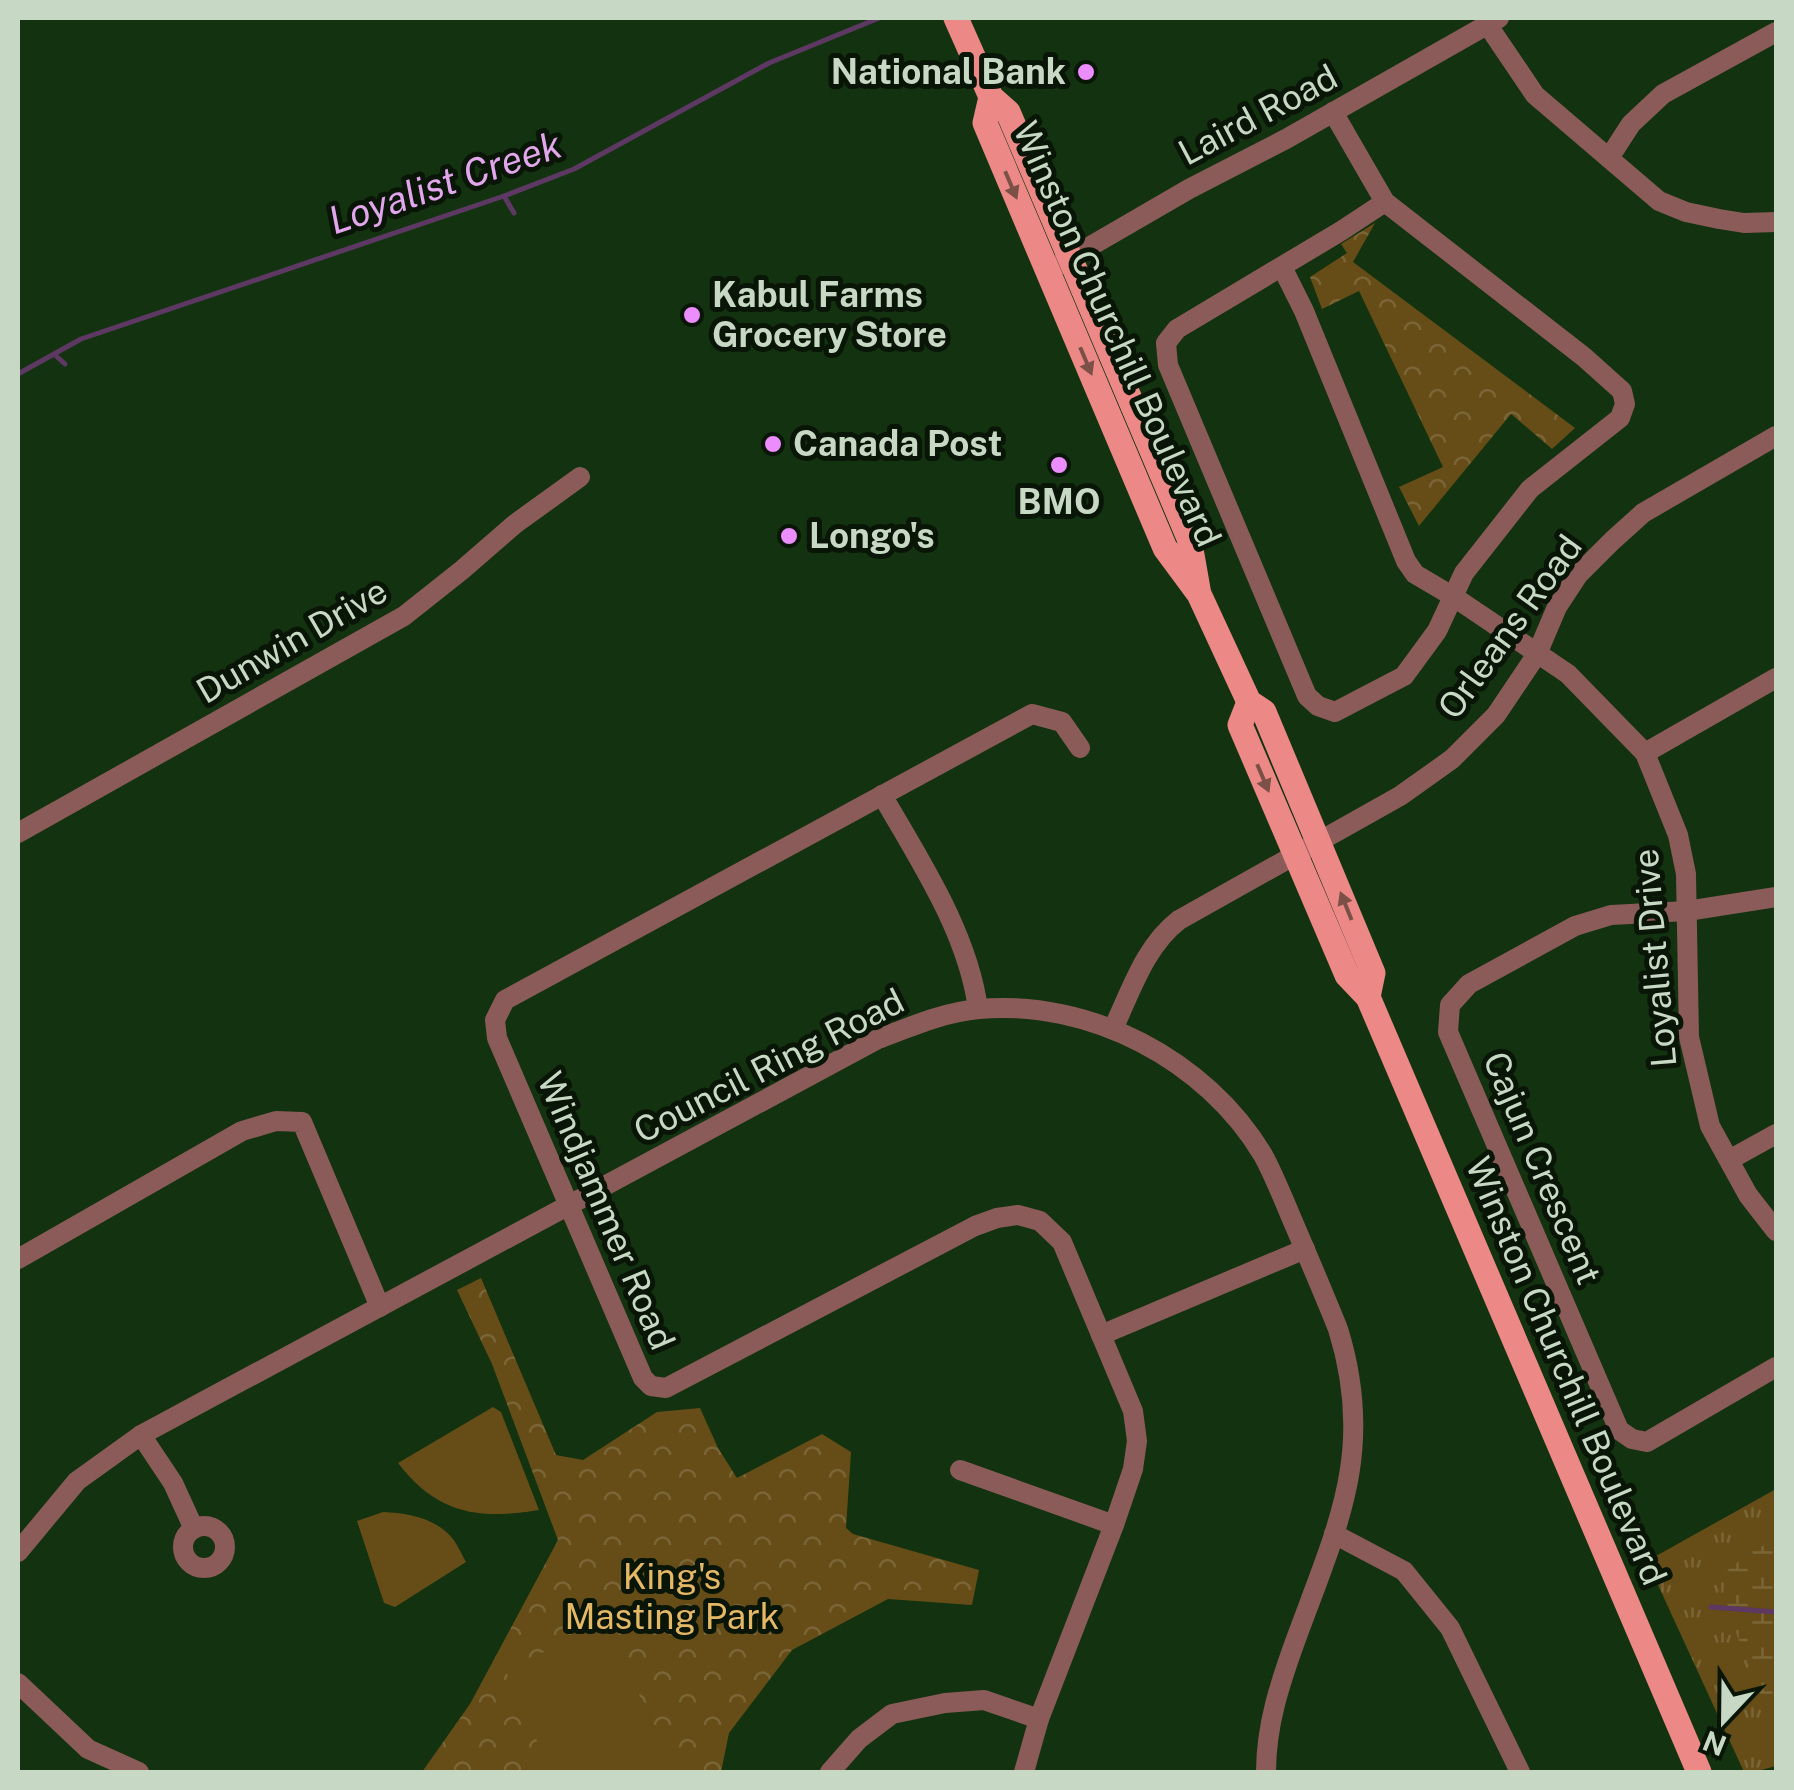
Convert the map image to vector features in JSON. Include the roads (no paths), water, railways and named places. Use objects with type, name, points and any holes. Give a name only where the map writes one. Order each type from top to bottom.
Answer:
[{"type":"main road","name":"Winston Churchill Boulevard","points":[[956,18],[991,97],[986,123],[1058,264],[1165,548],[1199,594],[1249,702],[1264,712],[1319,841],[1373,972],[1368,998]]},
{"type":"main road","name":"Winston Churchill Boulevard","points":[[1249,702],[1240,724],[1348,975],[1368,998],[1700,1772]]},
{"type":"street","name":"Laird Road","points":[[1058,264],[1493,21]]},
{"type":"street","points":[[1493,21],[1534,95],[1659,201],[1686,212],[1744,222],[1776,222]]},
{"type":"street","points":[[1610,158],[1631,124],[1663,94],[1776,32]]},
{"type":"street","points":[[1333,112],[1385,202],[1584,358],[1625,398],[1620,418],[1530,489],[1464,573],[1437,631],[1404,676],[1335,712],[1318,706],[1307,696],[1168,365],[1166,343],[1177,329],[1385,202]]},
{"type":"street","name":"Loyalist Drive","points":[[1282,267],[1304,311],[1406,560],[1416,574],[1568,674],[1645,753],[1678,835],[1686,874],[1690,1037],[1710,1126],[1748,1195],[1776,1231]]},
{"type":"street","name":"Orleans Road","points":[[1112,1029],[1145,960],[1169,927],[1400,796],[1452,758],[1496,716],[1536,654],[1557,607],[1578,575],[1612,541],[1643,513],[1776,436]]},
{"type":"street","name":"Dunwin Drive","points":[[18,833],[404,616],[515,524],[580,477]]},
{"type":"street","points":[[1645,753],[1776,678]]},
{"type":"street","name":"Windjammer Road","points":[[1024,1772],[1040,1719],[1114,1526],[1133,1468],[1137,1441],[1133,1410],[1062,1242],[1040,1221],[1018,1215],[975,1226],[666,1388],[650,1386],[643,1378],[568,1206],[497,1038],[494,1020],[505,1000],[1032,714],[1062,722],[1080,748]]},
{"type":"street","points":[[882,795],[938,893],[974,980],[978,1009]]},
{"type":"street","points":[[1688,911],[1776,896]]},
{"type":"street","name":"Cajun Crescent","points":[[1688,911],[1611,915],[1575,926],[1469,984],[1450,1005],[1448,1032],[1619,1430],[1632,1440],[1647,1442],[1776,1367]]},
{"type":"street","name":"Council Ring Road","points":[[18,1552],[78,1481],[141,1435],[878,1040],[929,1020],[978,1009],[1046,1012],[1112,1029],[1176,1063],[1229,1110],[1263,1156],[1338,1330],[1347,1361],[1353,1394],[1353,1459],[1345,1502],[1276,1696],[1266,1772]]},
{"type":"street","points":[[18,1260],[242,1131],[276,1121],[302,1122],[380,1307]]},
{"type":"street","points":[[1729,1160],[1776,1134]]},
{"type":"street","points":[[1101,1336],[1304,1249]]},
{"type":"street","points":[[141,1435],[173,1483],[194,1529]]},
{"type":"street","points":[[960,1470],[1114,1526]]},
{"type":"street","points":[[1334,1534],[1404,1571],[1450,1628],[1520,1772]]},
{"type":"street","points":[[18,1683],[88,1749],[140,1772]]},
{"type":"street","points":[[830,1772],[860,1739],[892,1714],[984,1700],[1040,1719]]},
{"type":"waterway","name":"Loyalist Creek","points":[[18,374],[81,339],[574,169],[769,63],[879,18]]},
{"type":"waterway","points":[[504,196],[514,213]]},
{"type":"waterway","points":[[54,354],[65,364]]},
{"type":"waterway","points":[[1711,1607],[1776,1612]]},
{"type":"place","name":"National Bank","points":[[1086,72]]},
{"type":"place","name":"Kabul Farms Grocery Store","points":[[692,315]]},
{"type":"place","name":"Canada Post","points":[[773,444]]},
{"type":"place","name":"BMO","points":[[1059,465]]},
{"type":"place","name":"Longo's","points":[[789,536]]},
{"type":"park label","name":"King's Masting Park","points":[[672,1597]]}]
